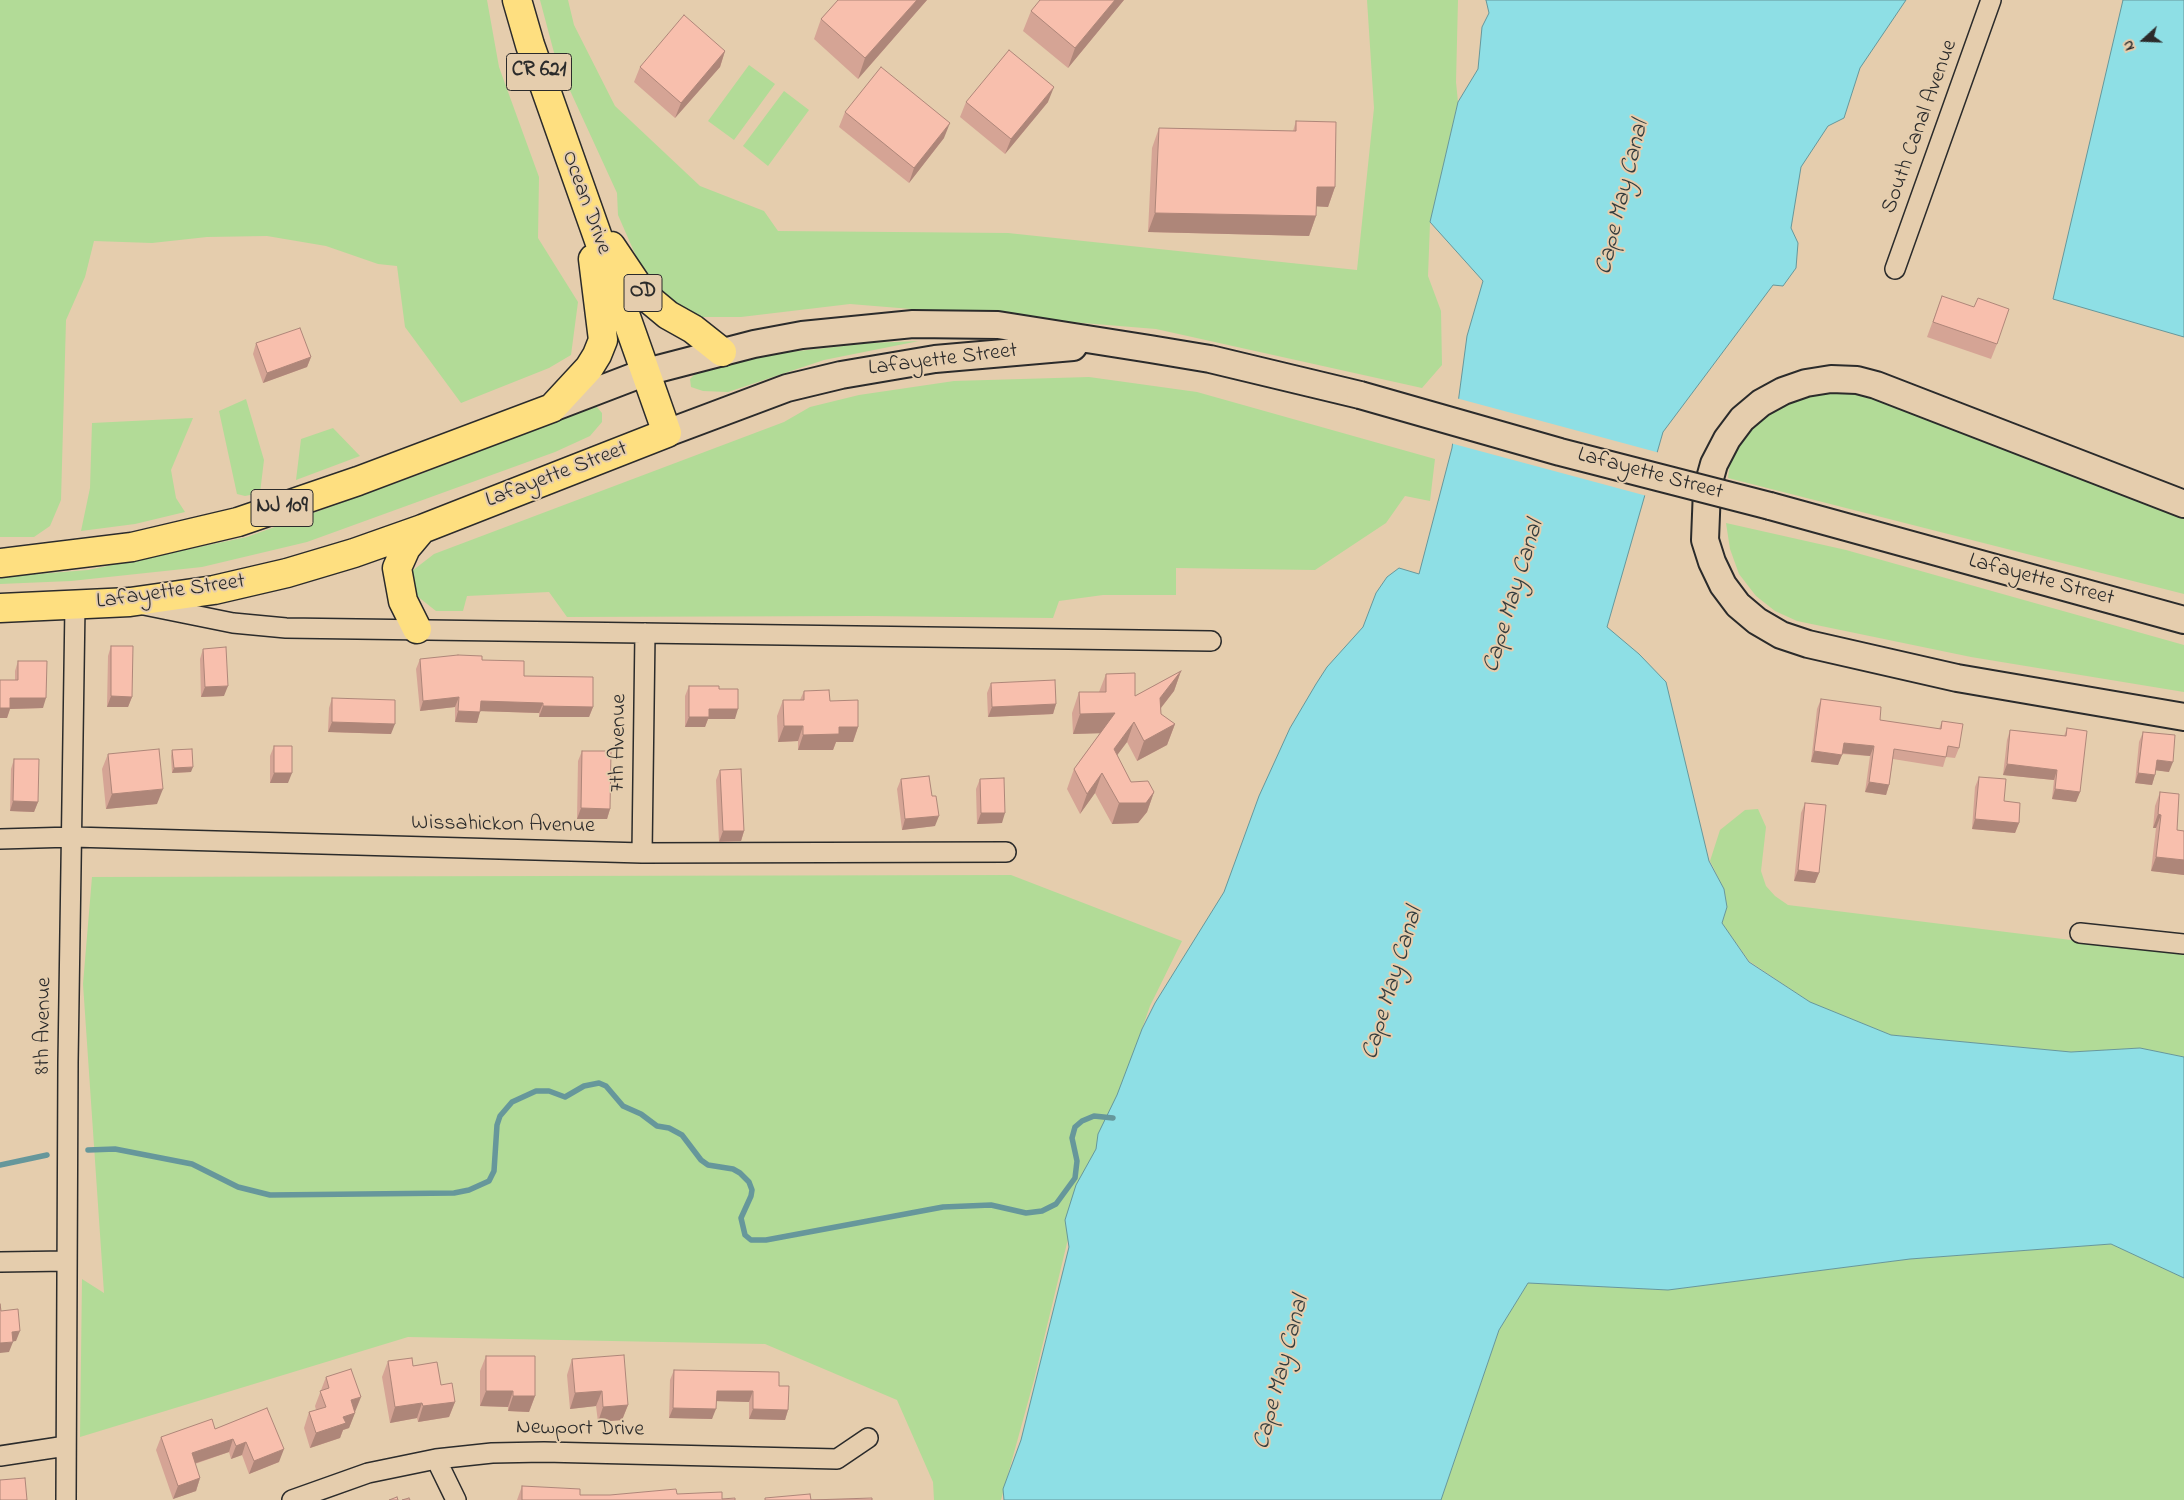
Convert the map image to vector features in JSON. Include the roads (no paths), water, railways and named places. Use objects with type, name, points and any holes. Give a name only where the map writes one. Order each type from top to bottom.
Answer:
[{"type":"main road","name":"Ocean Drive","points":[[517,0],[533,54],[667,433]]},
{"type":"main road","name":"OD","points":[[588,211],[644,295],[668,315],[693,329],[722,352]]},
{"type":"main road","points":[[552,408],[589,368],[598,354],[603,340],[588,211]]},
{"type":"main road","name":"Lafayette Street","points":[[0,563],[68,557],[132,547],[238,522],[358,481],[646,372],[722,352],[802,335],[913,324],[998,325],[1210,359],[1360,395],[1560,452],[1770,506],[2184,620]]},
{"type":"main road","name":"Lafayette Street","points":[[0,608],[76,606],[130,602],[214,590],[287,573],[354,553],[422,528],[787,388],[841,375],[936,359],[1113,344]]},
{"type":"main road","points":[[2184,504],[1876,385],[1857,380],[1832,379],[1806,382],[1783,391],[1761,403],[1742,419],[1726,439],[1714,464],[1708,489],[1705,540],[1712,562],[1723,585],[1738,605],[1757,621],[1781,635],[1808,644],[1957,678],[2184,717]]},
{"type":"main road","points":[[417,629],[403,601],[397,568],[406,548],[422,528]]},
{"type":"street","name":"South Canal Avenue","points":[[1895,270],[1991,0]]},
{"type":"street","points":[[130,602],[259,626],[1211,641]]},
{"type":"street","name":"8th Avenue","points":[[66,1500],[68,1052],[76,606]]},
{"type":"street","name":"7th Avenue","points":[[642,853],[645,633]]},
{"type":"street","name":"Wissahickon Avenue","points":[[0,840],[73,838],[642,853],[1006,852]]},
{"type":"street","points":[[2080,933],[2184,944]]},
{"type":"street","points":[[0,1262],[67,1261]]},
{"type":"street","name":"Newport Drive","points":[[292,1500],[368,1473],[436,1459],[492,1453],[544,1452],[837,1459],[868,1438]]},
{"type":"street","points":[[0,1456],[66,1446]]},
{"type":"street","points":[[436,1459],[456,1500]]},
{"type":"water","name":"Cape May Canal","points":[[1486,0],[1906,0],[1860,68],[1844,118],[1828,126],[1801,167],[1791,228],[1798,243],[1796,268],[1783,286],[1773,285],[1663,432],[1607,627],[1639,654],[1666,682],[1709,861],[1724,889],[1727,907],[1722,923],[1749,962],[1810,1002],[1891,1035],[2071,1052],[2140,1048],[2184,1057],[2184,1278],[2111,1244],[1910,1259],[1668,1290],[1528,1283],[1499,1330],[1441,1500],[1004,1500],[1003,1489],[1021,1440],[1069,1247],[1065,1220],[1076,1185],[1096,1149],[1098,1134],[1117,1095],[1142,1029],[1155,1003],[1224,892],[1259,796],[1290,728],[1316,684],[1327,667],[1363,627],[1376,593],[1387,577],[1399,568],[1419,574],[1452,448],[1467,336],[1483,281],[1430,222],[1458,102],[1478,69],[1482,27],[1489,13]]},
{"type":"water","points":[[2123,0],[2184,0],[2184,337],[2053,299]]},
{"type":"waterway","points":[[88,1150],[115,1149],[192,1164],[238,1187],[270,1195],[454,1193],[469,1190],[489,1181],[494,1171],[497,1125],[500,1116],[512,1102],[536,1091],[549,1091],[565,1097],[584,1086],[599,1083],[606,1086],[623,1106],[641,1114],[657,1126],[669,1128],[682,1135],[701,1160],[708,1165],[733,1169],[740,1173],[749,1182],[752,1190],[741,1218],[745,1235],[751,1240],[766,1240],[943,1207],[991,1205],[1026,1213],[1042,1211],[1056,1204],[1075,1178],[1077,1161],[1072,1138],[1075,1127],[1082,1121],[1094,1116],[1113,1118]]},
{"type":"waterway","points":[[0,1165],[47,1155]]}]
